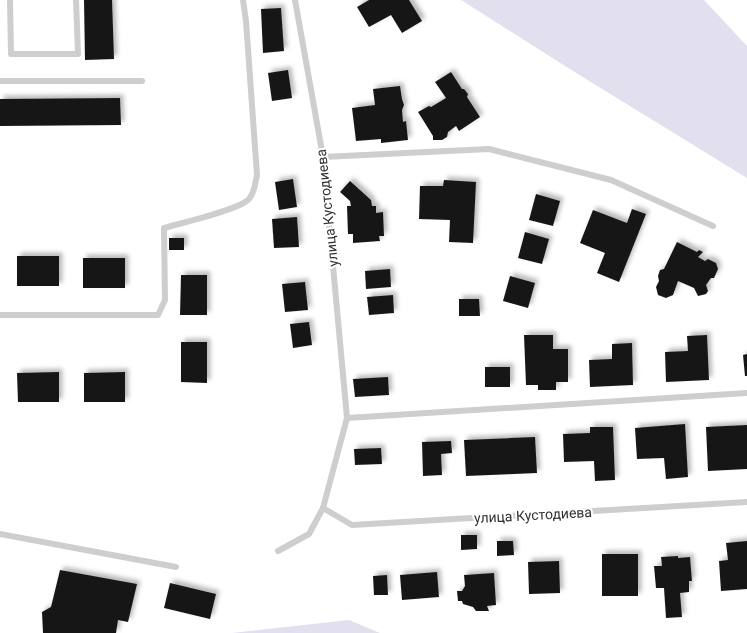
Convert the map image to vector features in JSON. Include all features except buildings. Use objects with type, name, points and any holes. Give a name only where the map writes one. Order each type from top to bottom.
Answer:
[{"type":"lane","points":[[10,0],[11,54],[78,54],[76,0]]},
{"type":"lane","points":[[0,315],[158,315],[165,300],[164,228],[234,208],[249,199],[255,186],[257,175],[246,21],[243,0]]},
{"type":"lane","name":"улица Кустодиева","points":[[278,552],[308,534],[323,508],[347,418],[323,157],[295,0]]},
{"type":"lane","points":[[0,81],[142,81]]},
{"type":"lane","points":[[323,157],[489,149],[611,180],[713,226]]},
{"type":"lane","points":[[347,418],[747,392]]},
{"type":"lane","name":"улица Кустодиева","points":[[323,508],[352,525],[747,502]]},
{"type":"lane","points":[[0,534],[176,567]]},
{"type":"shaded area","points":[[461,0],[704,0],[747,46],[747,178],[573,71]]},
{"type":"shaded area","points":[[349,620],[380,633],[232,633]]}]
